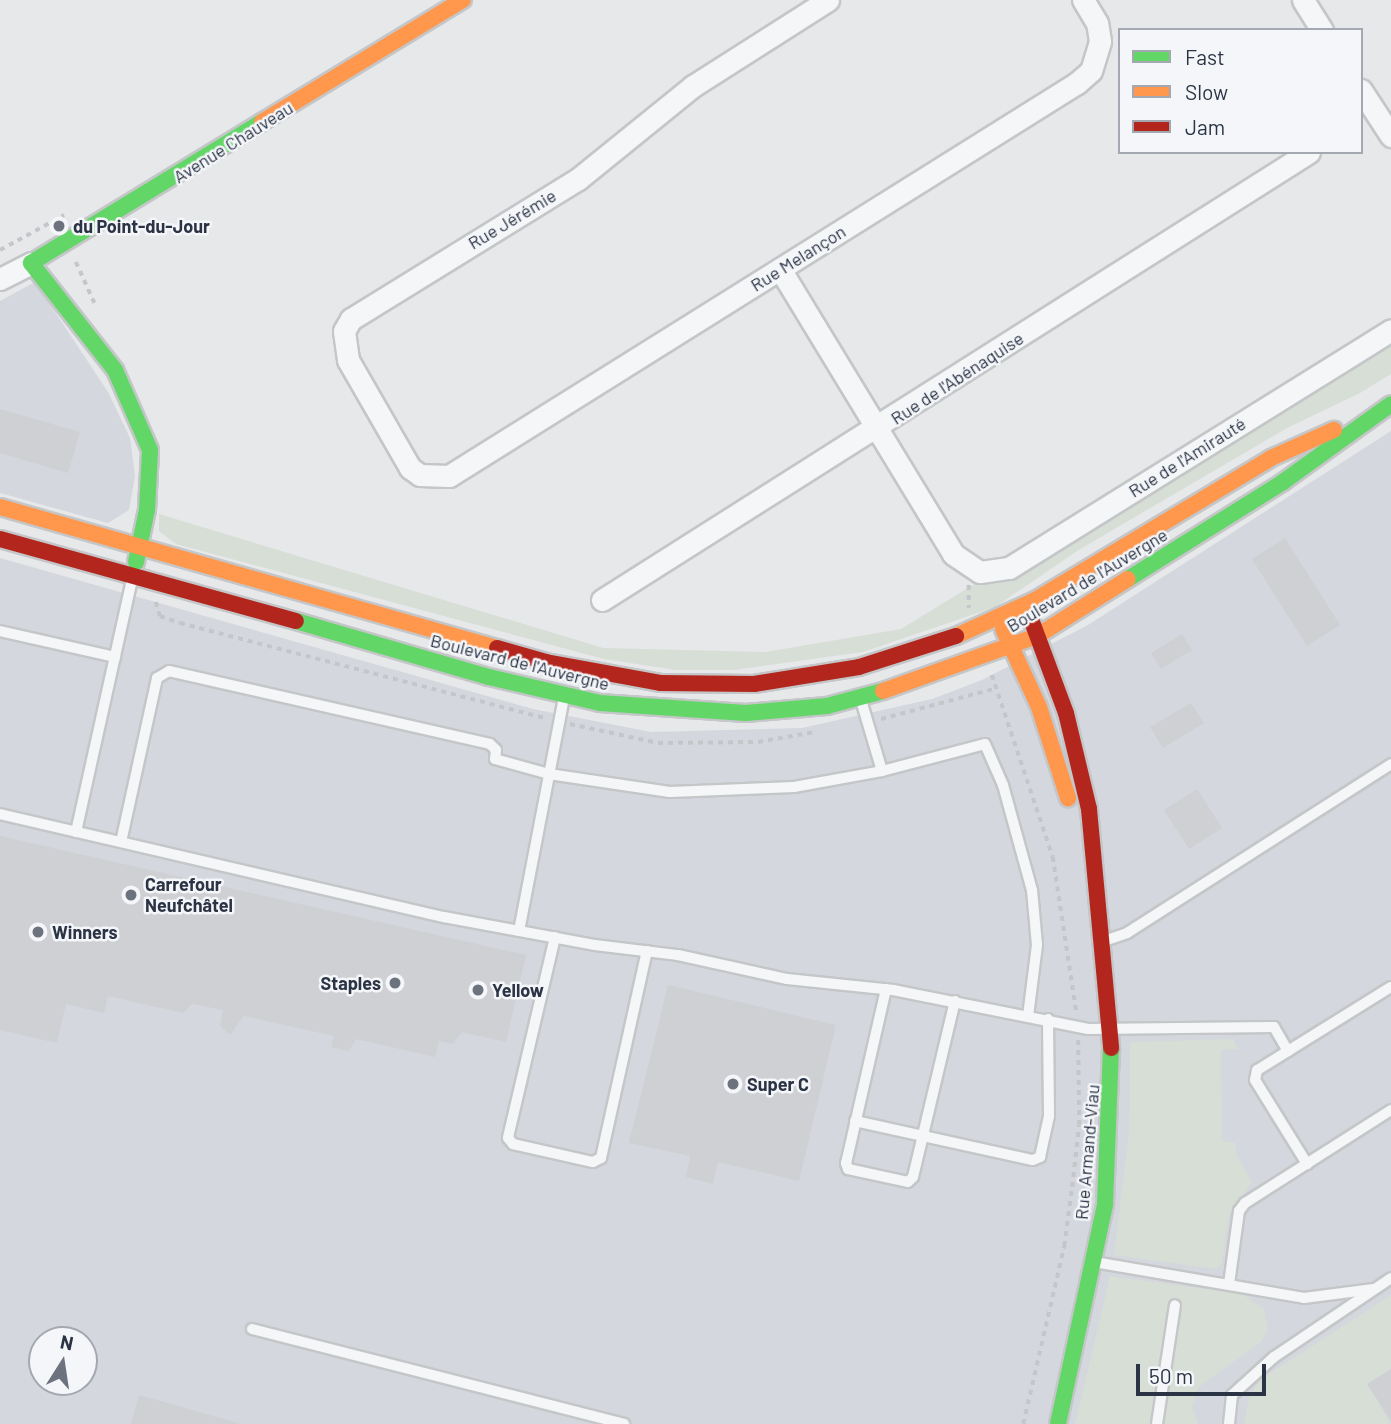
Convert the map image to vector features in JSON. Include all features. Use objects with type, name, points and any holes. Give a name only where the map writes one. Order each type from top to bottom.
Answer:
[{"type":"main road","name":"Avenue Chauveau","points":[[31,263],[463,0]]},
{"type":"main road","points":[[31,263],[115,370],[149,450],[148,510],[134,573]]},
{"type":"main road","name":"Boulevard de l'Auvergne","points":[[0,507],[140,543],[485,646],[605,676],[660,683],[709,685],[806,679],[901,656],[998,619],[1026,605],[1270,458],[1388,406]]},
{"type":"main road","name":"Boulevard de l'Auvergne","points":[[0,540],[134,573],[565,695],[671,711],[746,713],[861,698],[1012,648],[1037,636],[1283,482],[1388,406]]},
{"type":"main road","name":"Rue Armand-Viau","points":[[1026,605],[1066,713],[1088,809],[1098,921],[1112,1030],[1108,1180],[1094,1262],[1058,1424]]},
{"type":"main road","name":"Rue Armand-Viau","points":[[998,619],[1039,707],[1072,811],[1098,921]]},
{"type":"street","name":"Rue Jérémie","points":[[435,478],[410,468],[348,360],[344,331],[351,319],[578,178],[693,86],[828,0]]},
{"type":"street","name":"Rue Melançon","points":[[435,478],[449,476],[780,270],[1091,71],[1100,41],[1097,23],[1083,0]]},
{"type":"street","points":[[1303,0],[1321,28]]},
{"type":"street","points":[[1363,97],[1368,114],[1391,136]]},
{"type":"street","name":"Rue de l'Abénaquise","points":[[602,600],[879,429],[1306,154]]},
{"type":"street","name":"Avenue Chauveau","points":[[0,279],[31,263]]},
{"type":"street","points":[[780,270],[953,554],[976,571]]},
{"type":"street","name":"Rue de l'Amirauté","points":[[976,571],[1009,568],[1391,330]]},
{"type":"lane","points":[[76,832],[134,573]]},
{"type":"lane","points":[[0,631],[115,657]]},
{"type":"lane","points":[[121,842],[157,678],[169,671],[491,744],[496,750],[495,759],[549,774],[670,792],[734,792],[882,771],[985,744],[1003,785],[1032,890],[1037,945],[1028,1016]]},
{"type":"lane","points":[[520,931],[565,695]]},
{"type":"lane","points":[[861,698],[882,771]]},
{"type":"lane","points":[[1101,942],[1127,933],[1391,764]]},
{"type":"lane","points":[[0,814],[520,931],[648,951],[786,979],[886,989],[1112,1030],[1274,1027],[1289,1051]]},
{"type":"lane","points":[[555,937],[509,1138],[513,1144],[593,1162],[601,1158],[648,951]]},
{"type":"lane","points":[[1307,1164],[1255,1080],[1257,1070],[1391,987]]},
{"type":"lane","points":[[886,989],[855,1121],[848,1169],[908,1182],[913,1177],[955,1001]]},
{"type":"lane","points":[[855,1121],[1033,1160],[1040,1157],[1049,1116],[1048,1019]]},
{"type":"lane","points":[[1229,1284],[1239,1212],[1391,1110]]},
{"type":"lane","points":[[1094,1262],[1304,1298],[1373,1289]]},
{"type":"lane","points":[[1229,1424],[1232,1395],[1275,1356],[1391,1278]]},
{"type":"lane","points":[[1157,1424],[1175,1305]]},
{"type":"lane","points":[[252,1329],[624,1424]]},
{"type":"path","points":[[974,618],[968,599],[976,571]]},
{"type":"path","points":[[994,689],[995,682]]},
{"type":"shaded area","points":[[35,282],[108,392],[130,438],[135,476],[129,510],[108,523],[0,493],[0,301]]},
{"type":"shaded area","points":[[1391,330],[1391,374],[1360,393],[1287,428],[1077,551],[995,607],[863,652],[734,670],[676,670],[604,659],[176,544],[159,531],[159,514],[603,648],[766,652],[901,629]]},
{"type":"shaded area","points":[[1391,431],[1391,1424],[0,1424],[0,558],[533,709],[651,732],[802,728],[932,699],[982,680],[1088,625]]},
{"type":"shaded area","points":[[1233,1039],[1238,1049],[1221,1050],[1222,1141],[1236,1143],[1236,1154],[1252,1182],[1229,1215],[1222,1264],[1215,1269],[1114,1255],[1129,1133],[1130,1042]]},
{"type":"shaded area","points":[[1110,1276],[1242,1294],[1264,1309],[1268,1329],[1262,1341],[1199,1387],[1192,1407],[1198,1424],[1075,1424]]},
{"type":"shaded area","points":[[1391,1295],[1391,1369],[1368,1384],[1391,1424],[1244,1424],[1250,1394],[1264,1377]]},
{"type":"building","points":[[0,409],[80,432],[68,473],[0,453]]},
{"type":"building","points":[[1285,538],[1340,625],[1307,646],[1252,559]]},
{"type":"building","points":[[1182,634],[1192,650],[1161,669],[1151,653]]},
{"type":"building","points":[[1191,703],[1204,723],[1163,748],[1150,727]]},
{"type":"building","points":[[1197,789],[1222,828],[1189,849],[1164,810]]},
{"type":"building","name":"Carrefour Neufchâtel","points":[[0,836],[526,955],[506,1042],[462,1032],[453,1044],[439,1041],[435,1057],[356,1039],[349,1051],[331,1047],[334,1036],[244,1016],[230,1035],[220,1026],[223,1010],[192,1004],[183,1013],[108,996],[104,1013],[66,1004],[57,1043],[0,1030]]},
{"type":"building","name":"Super C","points":[[668,985],[836,1025],[799,1181],[718,1162],[713,1184],[686,1177],[690,1156],[629,1143]]},
{"type":"building","points":[[1391,1369],[1391,1421],[1367,1384]]},
{"type":"building","points":[[139,1395],[238,1423],[238,1424],[131,1424]]},
{"type":"traffic: fast","points":[[136,562],[147,510],[150,450],[115,370],[31,263],[262,122]]},
{"type":"traffic: fast","points":[[1128,579],[1283,482],[1391,404]]},
{"type":"traffic: fast","points":[[296,621],[489,677],[600,703],[746,713],[827,706],[883,691]]},
{"type":"traffic: fast","points":[[1058,1424],[1105,1204],[1111,1048]]},
{"type":"traffic: slow","points":[[262,122],[463,0]]},
{"type":"traffic: slow","points":[[956,636],[1035,600],[1271,458],[1334,430]]},
{"type":"traffic: slow","points":[[0,507],[497,648]]},
{"type":"traffic: slow","points":[[883,691],[1037,636],[1128,579]]},
{"type":"traffic: slow","points":[[1003,629],[1039,707],[1068,798]]},
{"type":"traffic: jam","points":[[0,539],[296,621]]},
{"type":"traffic: jam","points":[[1031,619],[1066,713],[1089,809],[1111,1048]]},
{"type":"traffic: jam","points":[[497,648],[546,662],[660,683],[754,684],[859,667],[956,636]]},
{"type":"place","name":"du Point-du-Jour","points":[[59,226]]},
{"type":"place","name":"Carrefour Neufchâtel","points":[[131,895]]},
{"type":"place","name":"Winners","points":[[38,932]]},
{"type":"place","name":"Staples","points":[[395,983]]},
{"type":"place","name":"Yellow","points":[[478,990]]},
{"type":"place","name":"Super C","points":[[733,1084]]}]
